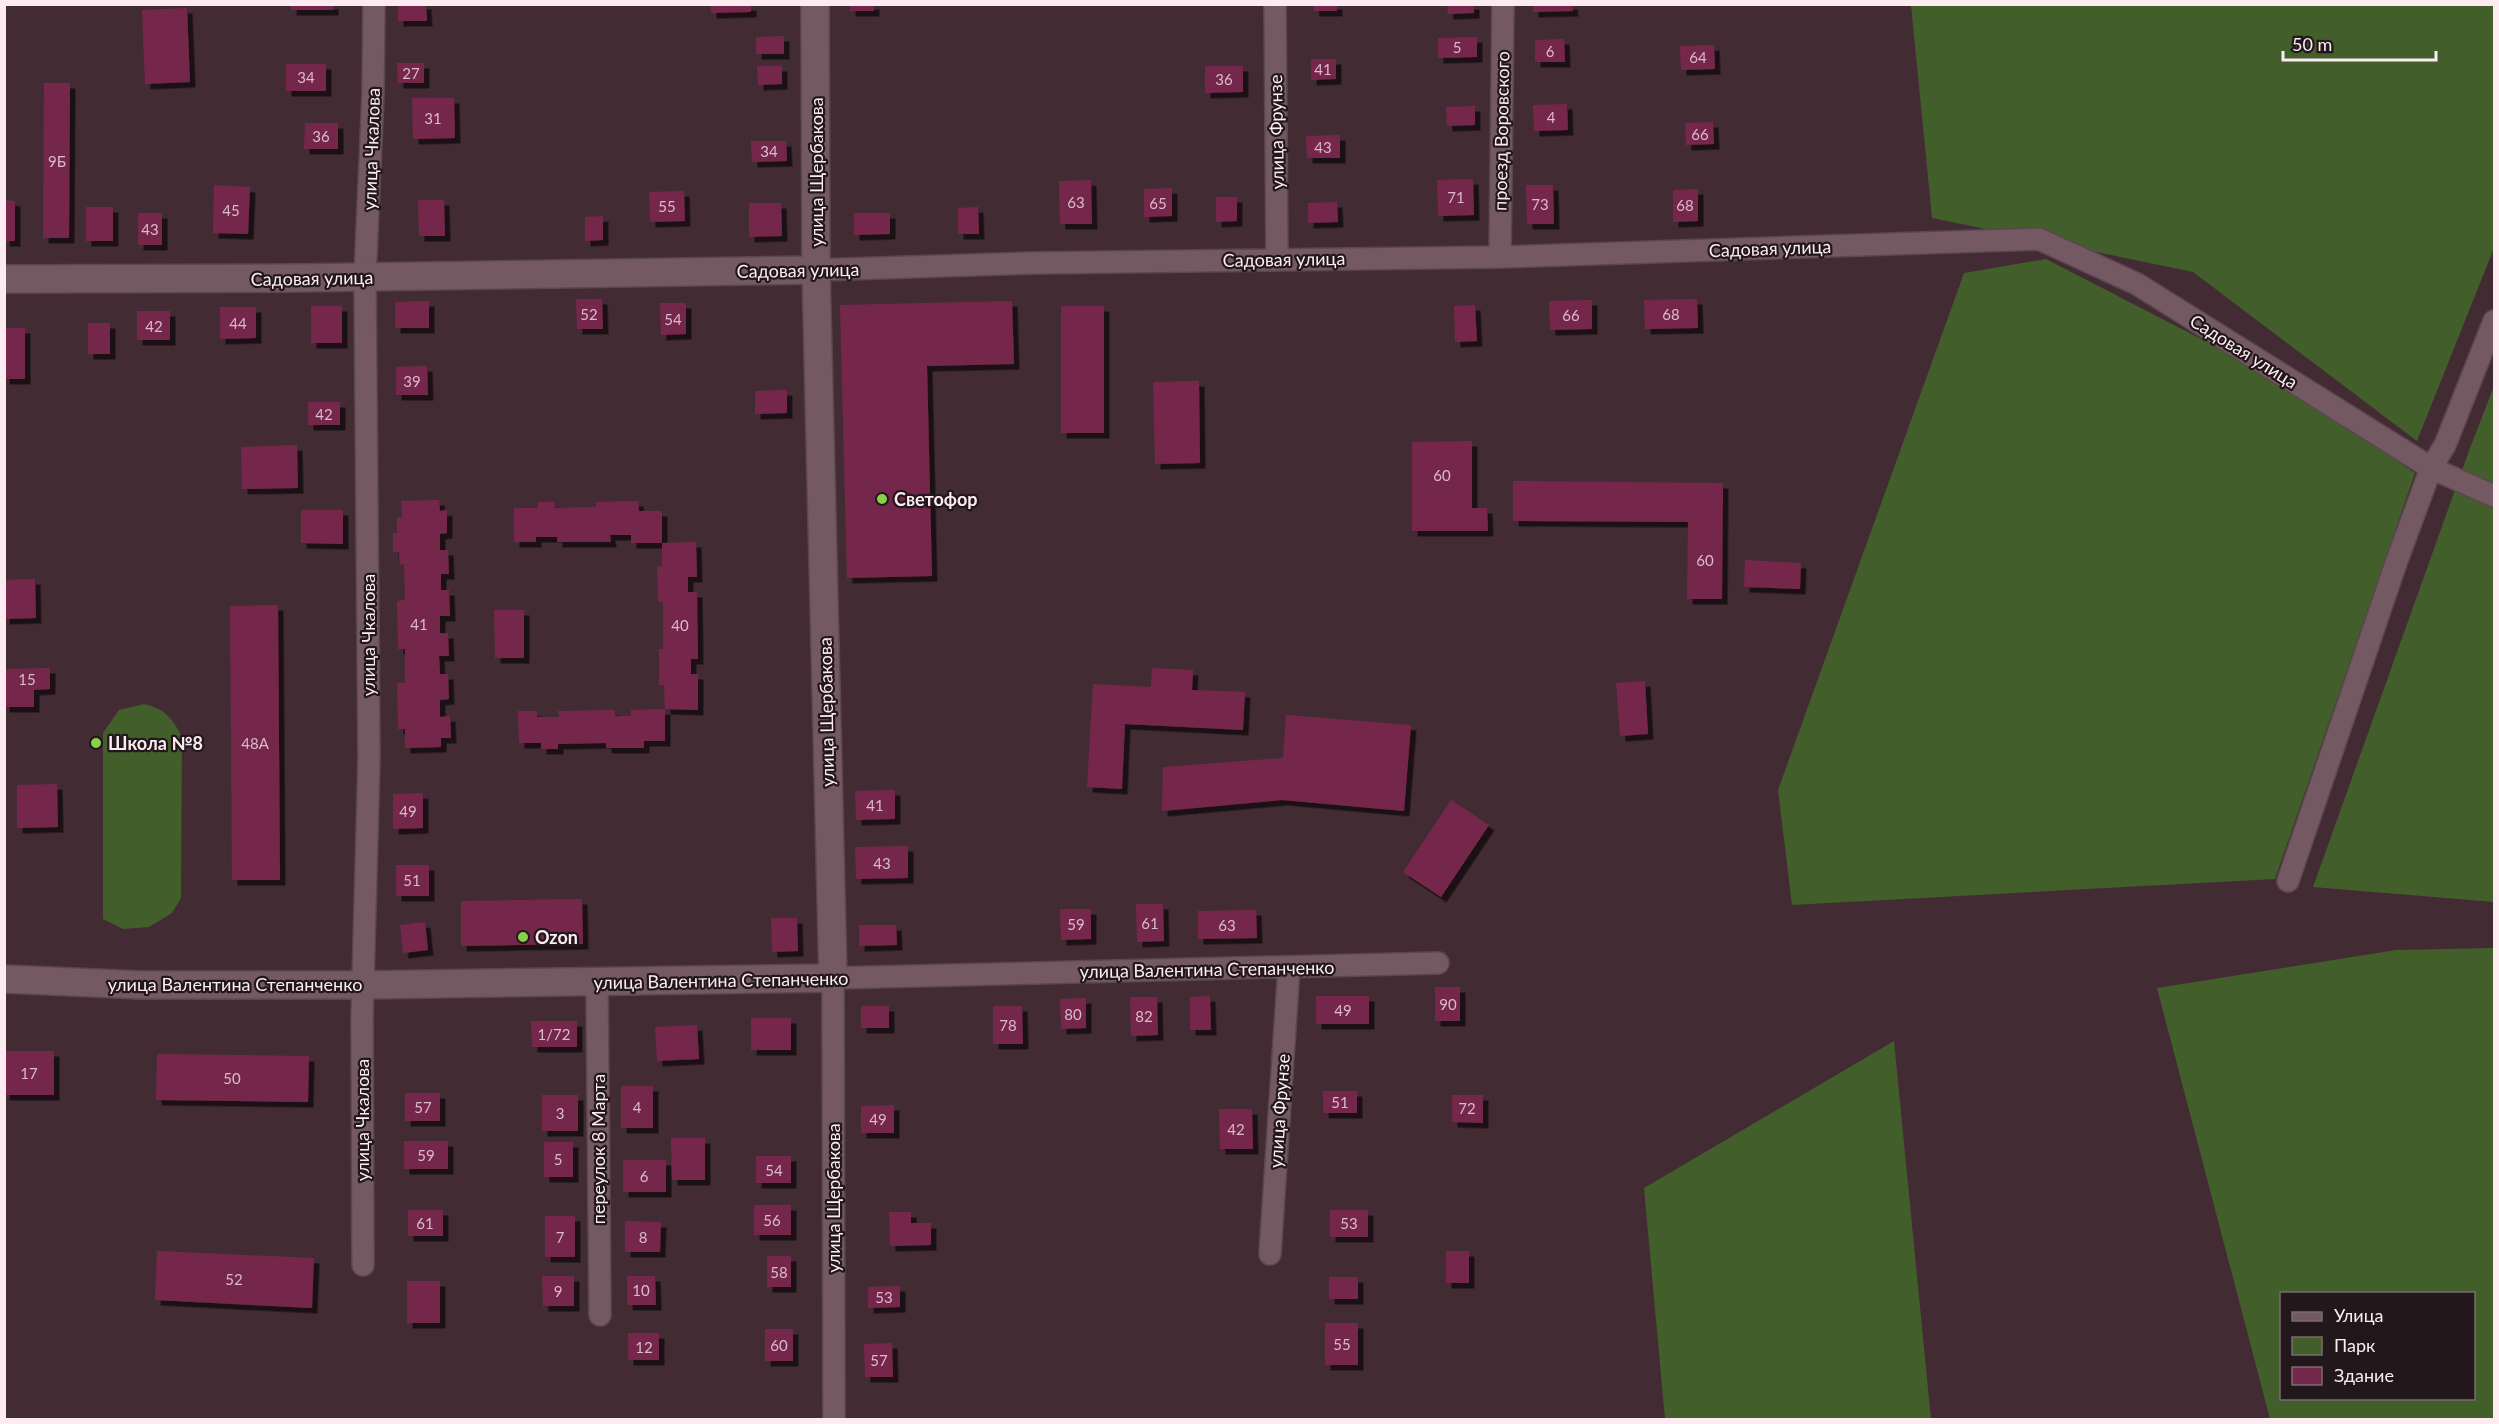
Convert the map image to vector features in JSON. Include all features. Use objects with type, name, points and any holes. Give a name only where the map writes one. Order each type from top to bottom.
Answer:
[{"type":"street","name":"улица Чкалова","points":[[363,1265],[363,985],[369,759],[365,278],[373,94],[374,4]]},
{"type":"street","name":"улица Щербакова","points":[[816,4],[816,270],[833,978],[834,1419]]},
{"type":"street","name":"улица Фрунзе","points":[[1275,4],[1278,259]]},
{"type":"street","name":"проезд Воровского","points":[[1500,257],[1503,4]]},
{"type":"street","name":"Садовая улица","points":[[4,279],[365,278],[816,270],[1034,263],[1500,257],[2039,239],[2137,284],[2431,468],[2494,496]]},
{"type":"street","points":[[2288,881],[2396,563],[2431,468],[2445,445],[2494,321]]},
{"type":"street","name":"улица Валентина Степанченко","points":[[4,979],[141,985],[363,985],[833,978],[1438,963]]},
{"type":"street","name":"улица Фрунзе","points":[[1270,1254],[1289,967]]},
{"type":"street","name":"переулок 8 Марта","points":[[597,982],[600,1315]]},
{"type":"green space","points":[[1911,5],[2494,5],[2494,248],[2417,441],[2193,272],[1932,218]]},
{"type":"green space","points":[[2046,259],[2271,375],[2415,473],[2275,879],[1792,905],[1778,790],[1964,273]]},
{"type":"green space","points":[[2494,386],[2494,902],[2313,887],[2470,448]]},
{"type":"green space","points":[[144,704],[157,708],[167,715],[182,736],[181,898],[172,913],[149,927],[123,929],[103,919],[103,733],[119,710]]},
{"type":"green space","points":[[2494,948],[2494,1419],[2270,1419],[2157,988],[2396,950]]},
{"type":"green space","points":[[1894,1041],[1931,1419],[1665,1419],[1644,1188]]},
{"type":"building","points":[[291,4],[333,4],[333,10],[291,10]]},
{"type":"building","points":[[398,4],[426,4],[427,21],[398,21]]},
{"type":"building","points":[[850,4],[874,4],[874,11],[850,11]]},
{"type":"building","points":[[1313,4],[1337,4],[1337,11],[1314,11]]},
{"type":"building","points":[[1447,4],[1474,4],[1474,13],[1448,14]]},
{"type":"building","points":[[1533,4],[1572,4],[1573,11],[1533,12]]},
{"type":"building","points":[[711,5],[751,5],[751,12],[711,13]]},
{"type":"building","points":[[187,8],[190,82],[145,84],[142,10]]},
{"type":"building","points":[[784,36],[784,54],[756,54],[756,37]]},
{"type":"building","points":[[1477,37],[1477,57],[1438,58],[1438,38]]},
{"type":"building","points":[[1564,39],[1565,62],[1535,62],[1535,40]]},
{"type":"building","points":[[1714,45],[1715,69],[1681,70],[1680,46]]},
{"type":"building","points":[[1311,59],[1336,59],[1336,79],[1311,80]]},
{"type":"building","points":[[397,63],[424,63],[424,83],[398,83]]},
{"type":"building","points":[[286,64],[326,64],[326,91],[286,91]]},
{"type":"building","points":[[757,66],[782,66],[782,84],[758,85]]},
{"type":"building","points":[[1205,66],[1243,66],[1243,92],[1205,93]]},
{"type":"building","points":[[44,83],[70,83],[69,238],[43,238]]},
{"type":"building","points":[[412,98],[454,98],[455,138],[413,139]]},
{"type":"building","points":[[1567,104],[1568,130],[1534,131],[1533,105]]},
{"type":"building","points":[[1475,106],[1475,125],[1447,126],[1446,107]]},
{"type":"building","points":[[1713,122],[1714,144],[1686,145],[1685,123]]},
{"type":"building","points":[[305,123],[338,123],[338,149],[304,149]]},
{"type":"building","points":[[1340,135],[1340,158],[1307,158],[1306,136]]},
{"type":"building","points":[[751,141],[786,141],[787,161],[752,162]]},
{"type":"building","points":[[1473,179],[1474,215],[1438,216],[1437,180]]},
{"type":"building","points":[[1091,180],[1092,224],[1060,224],[1059,181]]},
{"type":"building","points":[[214,185],[250,187],[248,234],[213,233]]},
{"type":"building","points":[[1526,185],[1553,185],[1554,224],[1527,224]]},
{"type":"building","points":[[1172,188],[1172,216],[1144,217],[1144,189]]},
{"type":"building","points":[[1698,189],[1698,221],[1673,222],[1673,190]]},
{"type":"building","points":[[684,191],[685,221],[650,222],[649,192]]},
{"type":"building","points":[[1216,197],[1237,197],[1237,221],[1216,222]]},
{"type":"building","points":[[4,200],[15,201],[15,241],[4,241]]},
{"type":"building","points":[[418,200],[444,200],[445,236],[419,236]]},
{"type":"building","points":[[1337,202],[1338,222],[1308,223],[1308,203]]},
{"type":"building","points":[[749,203],[781,203],[782,236],[749,237]]},
{"type":"building","points":[[86,207],[113,207],[113,241],[86,241]]},
{"type":"building","points":[[978,207],[979,234],[958,234],[958,208]]},
{"type":"building","points":[[138,213],[162,213],[162,245],[138,245]]},
{"type":"building","points":[[854,213],[890,213],[890,234],[854,235]]},
{"type":"building","points":[[603,216],[603,240],[585,241],[585,217]]},
{"type":"building","points":[[576,299],[602,299],[603,329],[577,329]]},
{"type":"building","points":[[1697,299],[1698,328],[1645,329],[1644,300]]},
{"type":"building","points":[[1592,300],[1592,329],[1550,330],[1549,301]]},
{"type":"building","points":[[429,301],[429,328],[395,328],[395,302]]},
{"type":"building","points":[[1012,301],[1014,364],[927,366],[932,576],[847,578],[840,305]]},
{"type":"building","points":[[660,303],[686,303],[686,334],[661,335]]},
{"type":"building","points":[[1475,305],[1477,341],[1455,342],[1454,306]]},
{"type":"building","points":[[311,306],[342,306],[342,343],[311,343]]},
{"type":"building","points":[[1061,306],[1104,306],[1104,433],[1061,433]]},
{"type":"building","points":[[220,307],[256,307],[256,338],[220,339]]},
{"type":"building","points":[[137,311],[170,311],[170,340],[137,340]]},
{"type":"building","points":[[88,323],[110,323],[110,354],[88,354]]},
{"type":"building","points":[[4,328],[25,328],[25,379],[4,379]]},
{"type":"building","points":[[427,366],[428,395],[396,395],[396,367]]},
{"type":"building","points":[[1199,381],[1200,463],[1155,464],[1153,382]]},
{"type":"building","points":[[787,390],[787,413],[755,414],[755,391]]},
{"type":"building","points":[[308,402],[340,402],[340,425],[308,425]]},
{"type":"building","points":[[1472,441],[1472,508],[1487,508],[1488,531],[1412,531],[1412,442]]},
{"type":"building","points":[[297,445],[298,488],[242,489],[241,447]]},
{"type":"building","points":[[1513,481],[1723,483],[1722,599],[1687,599],[1688,522],[1513,521]]},
{"type":"building","points":[[439,500],[440,511],[447,510],[447,533],[440,534],[440,550],[448,550],[449,574],[441,574],[441,590],[449,590],[450,616],[440,616],[440,633],[448,633],[449,656],[439,656],[440,674],[448,674],[449,699],[440,700],[440,717],[450,716],[451,738],[441,738],[441,747],[405,748],[405,729],[398,729],[397,683],[405,683],[405,649],[398,649],[397,601],[405,600],[404,564],[400,565],[399,552],[393,552],[393,533],[397,533],[397,517],[402,517],[401,501]]},
{"type":"building","points":[[638,501],[639,511],[662,511],[662,543],[631,543],[631,535],[610,535],[611,542],[557,542],[557,537],[536,537],[536,542],[514,542],[514,508],[538,508],[538,502],[555,502],[555,508],[596,507],[596,502]]},
{"type":"building","points":[[301,510],[343,510],[343,544],[301,543]]},
{"type":"building","points":[[696,542],[697,577],[688,577],[688,592],[697,592],[698,659],[691,659],[691,674],[698,674],[698,710],[665,709],[664,685],[659,685],[659,649],[663,649],[663,602],[658,602],[657,566],[662,566],[662,543]]},
{"type":"building","points":[[1745,560],[1801,563],[1800,589],[1744,587]]},
{"type":"building","points":[[35,579],[36,618],[4,619],[4,580]]},
{"type":"building","points":[[278,605],[280,880],[232,880],[230,606]]},
{"type":"building","points":[[494,610],[524,610],[524,658],[495,658]]},
{"type":"building","points":[[50,668],[50,689],[34,690],[34,707],[4,707],[4,669]]},
{"type":"building","points":[[1152,668],[1193,670],[1192,690],[1245,692],[1243,730],[1125,724],[1122,789],[1087,787],[1093,684],[1151,687]]},
{"type":"building","points":[[1645,681],[1648,734],[1620,736],[1616,683]]},
{"type":"building","points":[[665,709],[665,741],[644,741],[644,748],[606,748],[606,743],[558,744],[558,749],[541,749],[541,743],[519,743],[518,711],[537,711],[537,717],[559,717],[558,711],[615,710],[615,716],[631,716],[631,710]]},
{"type":"building","points":[[1286,715],[1411,725],[1404,811],[1282,800],[1162,811],[1163,767],[1283,758]]},
{"type":"building","points":[[57,784],[58,827],[17,828],[17,785]]},
{"type":"building","points":[[895,790],[895,819],[856,820],[855,791]]},
{"type":"building","points":[[423,793],[423,828],[393,829],[393,794]]},
{"type":"building","points":[[1451,800],[1489,825],[1441,897],[1403,872]]},
{"type":"building","points":[[908,846],[908,878],[856,879],[855,847]]},
{"type":"building","points":[[396,865],[429,865],[429,896],[396,896]]},
{"type":"building","points":[[582,899],[583,944],[461,946],[461,901]]},
{"type":"building","points":[[1136,904],[1163,904],[1164,941],[1137,942]]},
{"type":"building","points":[[1060,909],[1091,909],[1091,939],[1061,940]]},
{"type":"building","points":[[1256,910],[1257,938],[1198,939],[1198,911]]},
{"type":"building","points":[[771,918],[797,918],[798,951],[772,952]]},
{"type":"building","points":[[425,922],[428,950],[403,953],[400,925]]},
{"type":"building","points":[[859,925],[896,925],[897,945],[859,946]]},
{"type":"building","points":[[1435,987],[1460,987],[1460,1021],[1435,1021]]},
{"type":"building","points":[[1210,996],[1211,1030],[1190,1030],[1190,997]]},
{"type":"building","points":[[1316,996],[1369,996],[1369,1024],[1316,1024]]},
{"type":"building","points":[[1130,997],[1157,997],[1158,1035],[1131,1036]]},
{"type":"building","points":[[1086,998],[1086,1028],[1061,1029],[1060,999]]},
{"type":"building","points":[[861,1006],[889,1006],[889,1028],[861,1028]]},
{"type":"building","points":[[993,1006],[1022,1006],[1023,1044],[993,1044]]},
{"type":"building","points":[[751,1018],[791,1018],[791,1050],[751,1050]]},
{"type":"building","points":[[531,1021],[577,1021],[577,1047],[532,1047]]},
{"type":"building","points":[[697,1025],[699,1059],[657,1061],[655,1027]]},
{"type":"building","points":[[4,1051],[54,1051],[54,1095],[4,1095]]},
{"type":"building","points":[[157,1054],[309,1056],[308,1102],[156,1100]]},
{"type":"building","points":[[621,1086],[653,1086],[653,1128],[621,1128]]},
{"type":"building","points":[[1323,1091],[1357,1091],[1357,1113],[1323,1113]]},
{"type":"building","points":[[405,1093],[440,1093],[440,1121],[405,1121]]},
{"type":"building","points":[[542,1095],[578,1095],[578,1131],[542,1131]]},
{"type":"building","points":[[1452,1095],[1483,1095],[1483,1123],[1452,1122]]},
{"type":"building","points":[[894,1105],[894,1133],[861,1133],[861,1106]]},
{"type":"building","points":[[1219,1109],[1252,1109],[1253,1149],[1220,1149]]},
{"type":"building","points":[[671,1138],[705,1138],[705,1180],[672,1180]]},
{"type":"building","points":[[404,1141],[448,1141],[448,1169],[404,1169]]},
{"type":"building","points":[[544,1142],[573,1142],[573,1177],[544,1177]]},
{"type":"building","points":[[756,1156],[791,1156],[791,1183],[756,1183]]},
{"type":"building","points":[[623,1160],[666,1160],[666,1192],[623,1192]]},
{"type":"building","points":[[754,1205],[791,1205],[791,1235],[754,1235]]},
{"type":"building","points":[[408,1210],[443,1210],[443,1236],[408,1236]]},
{"type":"building","points":[[1330,1210],[1368,1210],[1368,1237],[1330,1237]]},
{"type":"building","points":[[889,1212],[911,1212],[911,1223],[931,1223],[931,1245],[890,1246]]},
{"type":"building","points":[[545,1216],[575,1216],[575,1257],[545,1257]]},
{"type":"building","points":[[625,1221],[661,1222],[660,1252],[625,1252]]},
{"type":"building","points":[[157,1251],[314,1258],[312,1308],[155,1300]]},
{"type":"building","points":[[1446,1251],[1469,1251],[1469,1283],[1446,1283]]},
{"type":"building","points":[[767,1256],[791,1256],[791,1287],[767,1287]]},
{"type":"building","points":[[542,1276],[574,1276],[574,1306],[543,1306]]},
{"type":"building","points":[[627,1276],[655,1276],[656,1305],[627,1305]]},
{"type":"building","points":[[1329,1277],[1358,1277],[1358,1299],[1329,1299]]},
{"type":"building","points":[[407,1281],[440,1281],[440,1323],[407,1323]]},
{"type":"building","points":[[900,1286],[900,1307],[868,1308],[868,1287]]},
{"type":"building","points":[[1325,1323],[1358,1323],[1358,1365],[1325,1365]]},
{"type":"building","points":[[765,1329],[793,1329],[793,1361],[765,1361]]},
{"type":"building","points":[[628,1333],[659,1333],[659,1360],[628,1360]]},
{"type":"building","points":[[892,1343],[893,1377],[865,1377],[864,1344]]},
{"type":"place","name":"Светофор","points":[[882,499]]},
{"type":"place","name":"Школа №8","points":[[96,743]]},
{"type":"place","name":"Ozon","points":[[523,937]]}]
